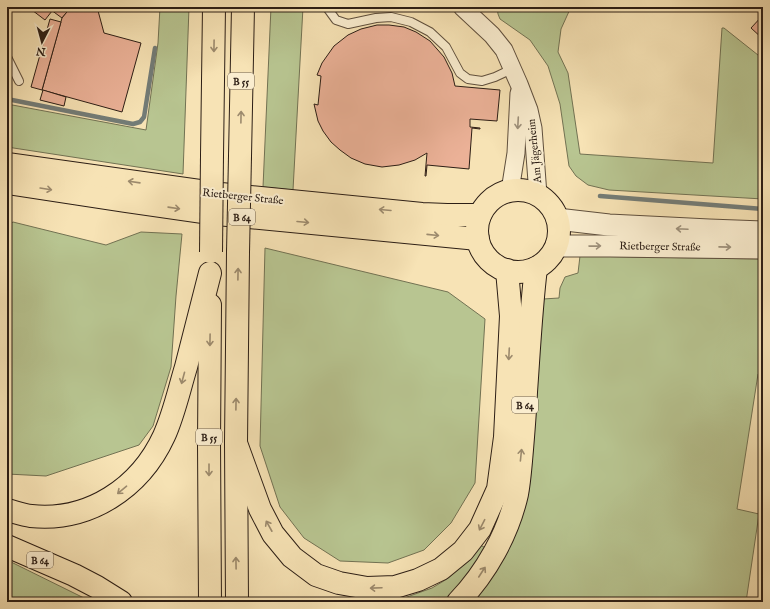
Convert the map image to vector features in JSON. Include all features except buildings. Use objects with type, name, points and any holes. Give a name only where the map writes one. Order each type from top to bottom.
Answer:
[{"type":"main road","name":"B 55","points":[[210,602],[209,443],[214,7]]},
{"type":"main road","name":"B 55","points":[[237,602],[236,443],[243,7]]},
{"type":"main road","name":"Rietberger Straße","points":[[7,164],[228,195],[422,214],[480,215]]},
{"type":"main road","name":"Rietberger Straße","points":[[7,183],[217,214],[478,239]]},
{"type":"main road","points":[[524,190],[538,195],[547,201],[558,219],[559,237],[551,255],[536,268],[522,272],[507,270],[494,264],[483,253],[478,239],[477,227],[480,215],[487,204],[497,195],[510,191],[524,190]]},
{"type":"main road","name":"B 55","points":[[7,510],[30,516],[54,516],[76,513],[97,505],[117,494],[135,478],[150,460],[164,437],[173,413],[211,262]]},
{"type":"main road","name":"B 64","points":[[458,602],[478,579],[502,538],[512,512],[517,493],[523,438],[531,316],[536,268]]},
{"type":"main road","name":"B 55","points":[[236,443],[260,509],[273,534],[292,557],[316,574],[339,583],[366,588],[395,587],[418,580],[441,569],[463,551],[480,529],[498,489],[505,437],[511,316],[507,270]]},
{"type":"main road","name":"B 64","points":[[7,546],[74,575],[122,602]]},
{"type":"street","name":"Am Jägerheim","points":[[462,7],[480,14],[492,35],[504,50],[519,84],[529,110],[533,128],[538,195]]},
{"type":"street","name":"Am Jägerheim","points":[[510,191],[516,153],[519,84]]},
{"type":"street","name":"Rietberger Straße","points":[[558,219],[609,225],[763,232]]},
{"type":"street","name":"Rietberger Straße","points":[[556,246],[763,248]]},
{"type":"lane","points":[[328,7],[336,20],[348,24],[376,18],[391,17],[411,22],[430,32],[446,47],[460,73],[468,79],[482,81],[512,69]]},
{"type":"lane","points":[[7,57],[19,81]]},
{"type":"green space","points":[[160,7],[189,7],[183,174],[7,147],[7,104],[146,130],[158,43]]},
{"type":"green space","points":[[271,7],[303,7],[293,190],[263,187]]},
{"type":"green space","points":[[497,7],[571,7],[561,29],[558,52],[568,73],[580,154],[713,163],[722,28],[724,28],[763,59],[763,199],[609,190],[588,185],[576,176],[569,166],[560,104],[548,66],[530,40],[500,19]]},
{"type":"green space","points":[[13,222],[106,245],[141,232],[182,234],[171,367],[153,426],[139,445],[46,476],[7,474],[7,226]]},
{"type":"green space","points":[[265,248],[448,292],[485,319],[475,483],[451,523],[424,550],[388,563],[340,561],[304,538],[280,507],[260,446]]},
{"type":"green space","points":[[580,256],[763,259],[763,373],[758,374],[737,509],[759,514],[746,602],[472,602],[499,564],[543,299],[559,298],[560,288],[565,277],[578,273]]},
{"type":"green space","points":[[480,545],[488,549],[448,602],[393,602],[432,588],[447,579],[471,558]]},
{"type":"green space","points":[[7,560],[86,599],[91,602],[7,602]]},
{"type":"waterway","points":[[7,99],[133,124],[140,122],[144,117],[155,48]]},
{"type":"waterway","points":[[600,196],[763,209]]}]
